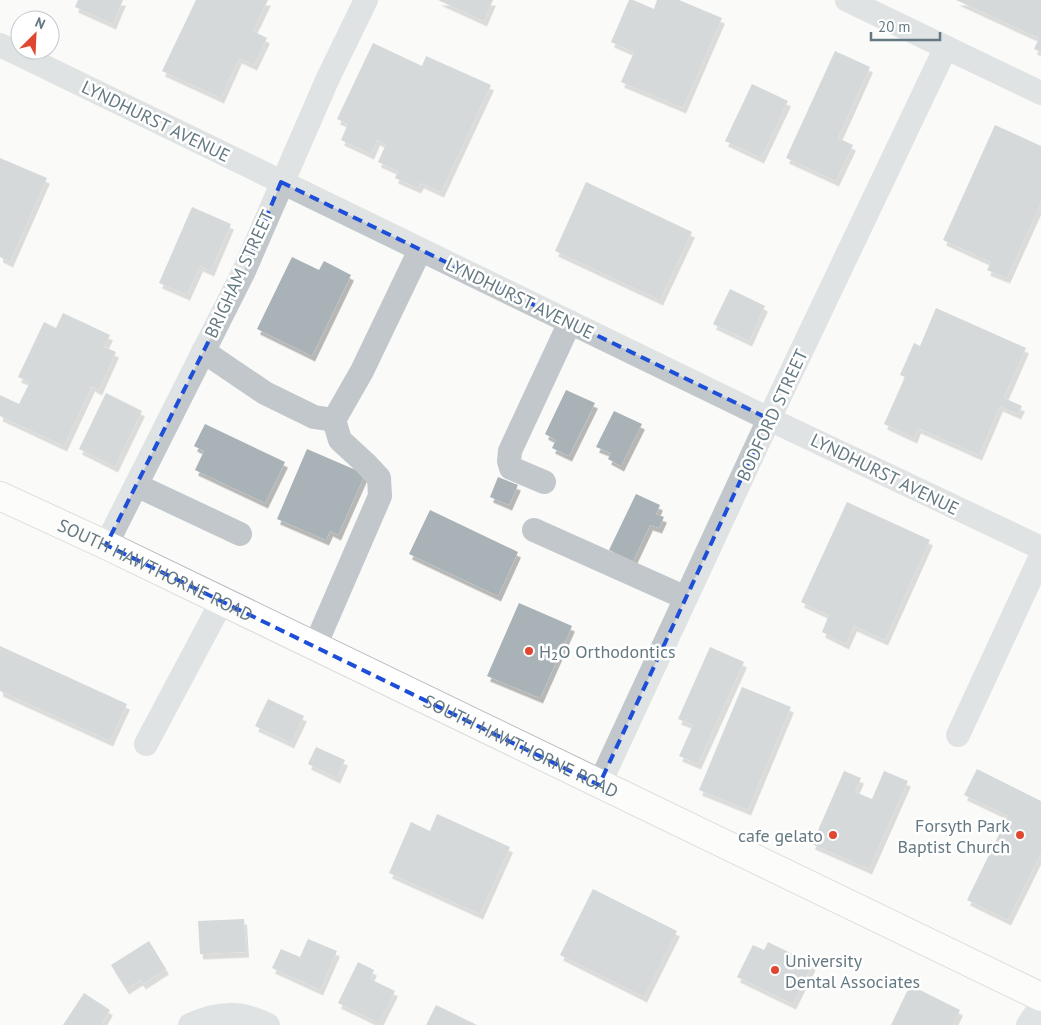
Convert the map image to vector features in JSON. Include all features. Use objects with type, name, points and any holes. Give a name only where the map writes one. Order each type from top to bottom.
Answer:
[{"type":"main road","name":"SOUTH HAWTHORNE ROAD","points":[[0,496],[106,545],[599,785],[1041,997]]},
{"type":"street","name":"BRIGHAM STREET","points":[[106,545],[244,271],[281,182],[366,0]]},
{"type":"street","points":[[847,0],[1041,93]]},
{"type":"street","name":"LYNDHURST AVENUE","points":[[0,45],[769,419],[1041,548]]},
{"type":"street","name":"BODFORD STREET","points":[[599,785],[769,419],[946,47]]},
{"type":"street","points":[[315,646],[380,496],[379,478],[340,440],[334,420],[362,371],[420,250]]},
{"type":"street","points":[[544,482],[511,468],[509,461],[510,451],[570,322]]},
{"type":"street","points":[[203,351],[265,392],[314,416],[334,420]]},
{"type":"street","points":[[136,485],[240,534]]},
{"type":"street","points":[[534,530],[686,598]]},
{"type":"street","points":[[958,735],[1041,556]]},
{"type":"street","points":[[146,744],[222,601]]},
{"type":"street","points":[[1028,1025],[1041,1006]]},
{"type":"street","points":[[190,1025],[207,1017],[230,1014],[257,1020],[268,1025]]},
{"type":"highlighted area","points":[[281,182],[769,419],[599,785],[106,545],[244,271]]},
{"type":"building","points":[[78,0],[123,0],[113,24],[75,7]]},
{"type":"building","points":[[196,0],[268,0],[253,31],[267,38],[254,65],[239,58],[221,98],[162,71]]},
{"type":"building","points":[[438,0],[493,0],[484,21]]},
{"type":"building","points":[[629,0],[654,9],[657,0],[679,0],[722,18],[683,108],[621,82],[634,52],[611,42]]},
{"type":"building","points":[[956,0],[1041,0],[1041,52],[1034,49],[1039,38]]},
{"type":"building","points":[[373,43],[422,66],[426,56],[491,85],[441,192],[421,183],[418,188],[395,178],[398,171],[378,162],[386,144],[377,140],[371,154],[341,140],[348,124],[337,119]]},
{"type":"building","points":[[835,51],[870,67],[838,138],[853,145],[836,181],[786,158]]},
{"type":"building","points":[[752,84],[788,101],[761,158],[725,141]]},
{"type":"building","points":[[995,125],[1041,146],[1041,203],[1007,278],[987,270],[991,262],[943,240]]},
{"type":"building","points":[[0,158],[47,178],[10,262],[0,257]]},
{"type":"building","points":[[586,182],[692,232],[660,300],[555,251]]},
{"type":"building","points":[[192,207],[231,224],[211,271],[200,266],[187,295],[159,283]]},
{"type":"building","points":[[292,257],[319,270],[324,261],[351,275],[312,356],[257,329]]},
{"type":"building","points":[[730,289],[765,306],[749,341],[713,324]]},
{"type":"building","points":[[936,308],[1026,348],[1004,398],[1022,406],[1018,414],[1000,406],[979,455],[918,428],[914,438],[884,424],[905,377],[900,375],[914,343],[920,346]]},
{"type":"building","points":[[63,313],[110,335],[104,347],[116,352],[99,390],[92,386],[64,446],[0,416],[0,395],[19,404],[30,382],[18,377],[44,322],[56,328]]},
{"type":"building","points":[[566,390],[595,403],[569,456],[552,448],[556,440],[545,434]]},
{"type":"building","points":[[106,393],[142,411],[115,467],[79,449]]},
{"type":"building","points":[[614,411],[642,424],[621,466],[608,459],[611,453],[596,447]]},
{"type":"building","points":[[205,424],[285,462],[265,503],[195,470],[204,451],[194,446]]},
{"type":"building","points":[[307,449],[365,474],[338,535],[330,531],[326,540],[277,519]]},
{"type":"building","points":[[498,477],[518,485],[509,505],[490,497]]},
{"type":"building","points":[[636,494],[660,505],[656,514],[664,517],[659,528],[650,525],[633,561],[609,550]]},
{"type":"building","points":[[847,502],[930,540],[885,640],[854,626],[846,644],[822,632],[829,615],[801,602]]},
{"type":"building","points":[[430,510],[518,552],[498,596],[409,554]]},
{"type":"building","name":"H₂O Orthodontics","points":[[519,603],[572,626],[540,698],[487,676]]},
{"type":"building","points":[[0,646],[127,704],[110,741],[0,691]]},
{"type":"building","points":[[710,647],[744,662],[698,764],[679,756],[693,725],[678,719]]},
{"type":"building","points":[[742,687],[791,707],[748,810],[699,790]]},
{"type":"building","points":[[268,699],[304,716],[291,743],[255,726]]},
{"type":"building","points":[[316,747],[345,760],[337,778],[308,764]]},
{"type":"building","name":"Forsyth Park Baptist Church","points":[[977,769],[1041,801],[1041,853],[1008,920],[967,900],[1008,816],[964,795]]},
{"type":"building","points":[[844,771],[861,778],[855,792],[872,799],[884,771],[908,781],[869,869],[812,844]]},
{"type":"building","points":[[437,814],[510,847],[480,914],[389,873],[411,822],[430,831]]},
{"type":"building","points":[[593,889],[677,931],[644,997],[560,955]]},
{"type":"building","points":[[244,919],[246,952],[200,954],[198,921]]},
{"type":"building","points":[[308,939],[337,951],[320,990],[272,968],[281,949],[300,957]]},
{"type":"building","points":[[149,941],[166,969],[143,984],[140,980],[126,989],[111,965]]},
{"type":"building","name":"University Dental Associates","points":[[768,942],[813,964],[793,1004],[737,977],[753,945],[764,950]]},
{"type":"building","points":[[358,962],[374,970],[370,979],[395,991],[379,1023],[338,1003]]},
{"type":"building","points":[[910,985],[960,1010],[953,1025],[891,1025]]},
{"type":"building","points":[[84,993],[110,1010],[101,1025],[63,1025]]},
{"type":"building","points":[[436,1005],[477,1025],[426,1025]]},
{"type":"place","name":"H₂O Orthodontics","points":[[529,651]]},
{"type":"place","name":"cafe gelato","points":[[833,835]]},
{"type":"place","name":"Forsyth Park Baptist Church","points":[[1020,835]]},
{"type":"place","name":"University Dental Associates","points":[[775,970]]}]
